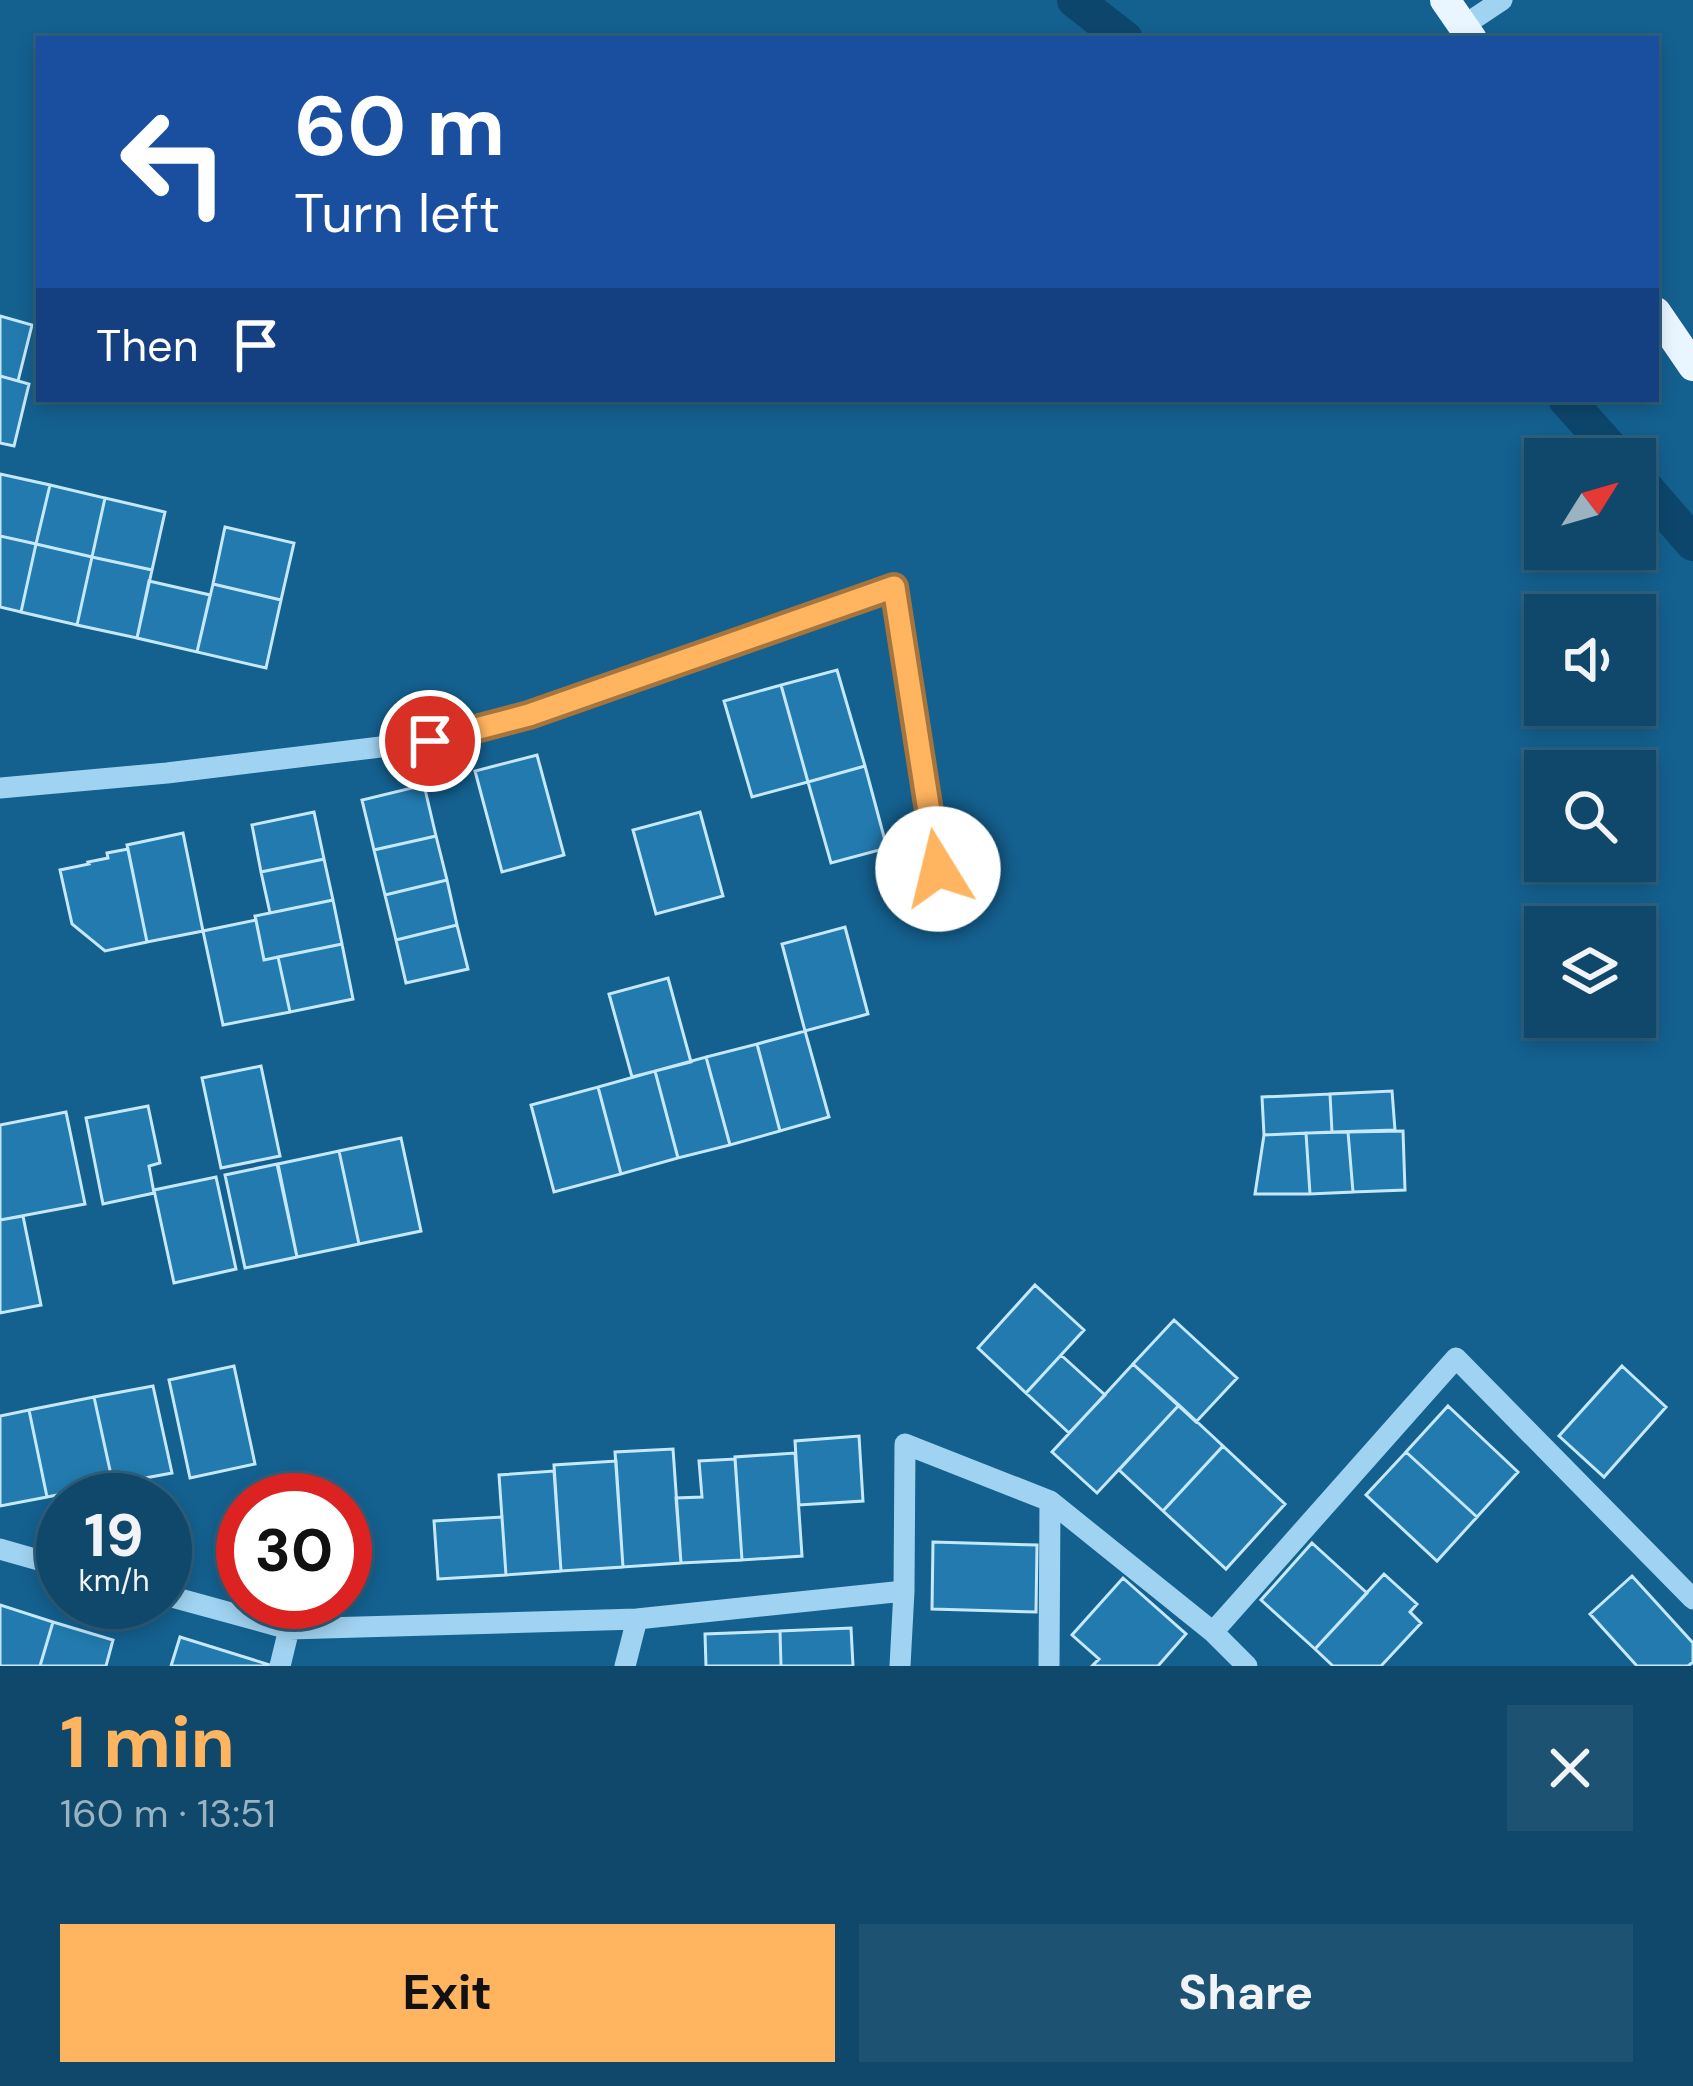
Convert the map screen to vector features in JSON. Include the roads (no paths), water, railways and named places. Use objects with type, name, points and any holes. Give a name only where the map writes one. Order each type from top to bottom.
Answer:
[{"type":"main road","points":[[1445,0],[1468,33]]},
{"type":"main road","points":[[1659,316],[1693,366]]},
{"type":"street","points":[[1468,33],[1502,0]]},
{"type":"street","points":[[0,788],[430,741],[529,715],[894,587],[938,869]]},
{"type":"street","points":[[1213,1632],[1456,1358],[1693,1599]]},
{"type":"street","points":[[900,1666],[904,1444],[1050,1501],[1213,1632],[1247,1666]]},
{"type":"street","points":[[1049,1666],[1050,1501]]},
{"type":"street","points":[[0,1550],[36,1560]]},
{"type":"street","points":[[372,1626],[637,1618],[904,1591]]},
{"type":"street","points":[[625,1666],[637,1618]]},
{"type":"street","points":[[280,1666],[289,1629]]},
{"type":"waterway","points":[[1075,0],[1121,36]]},
{"type":"waterway","points":[[1569,402],[1601,438]]},
{"type":"waterway","points":[[1656,500],[1693,543]]}]
